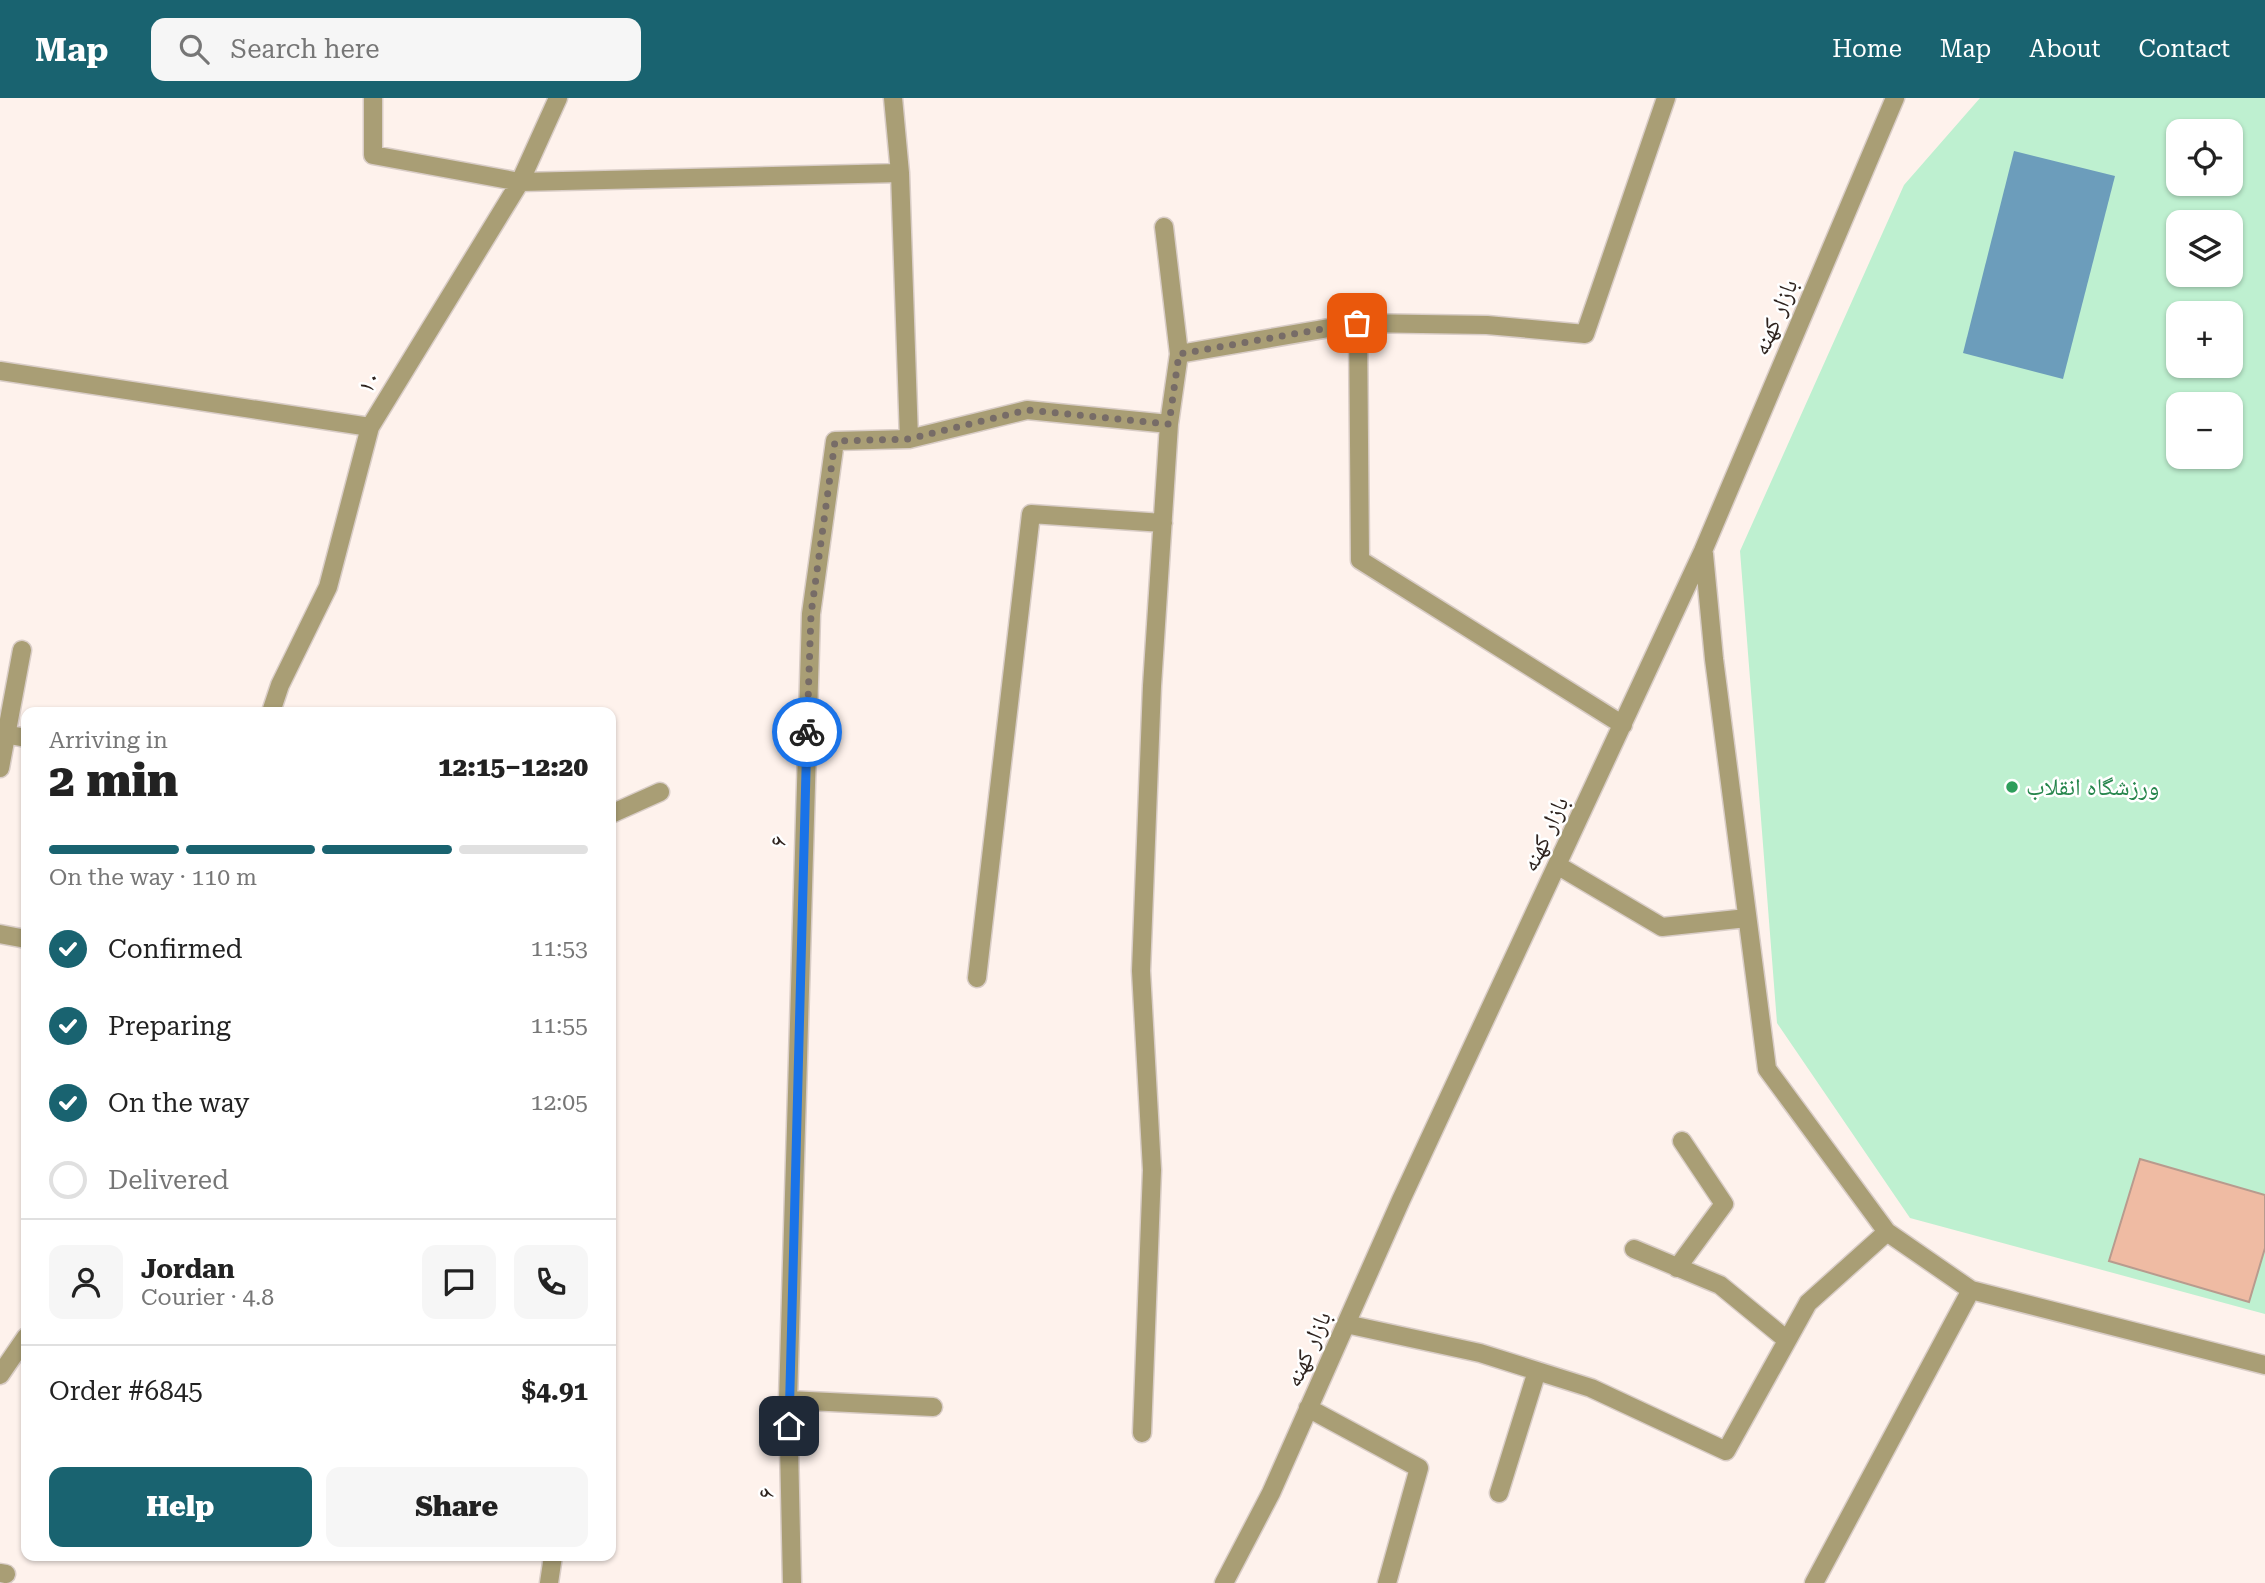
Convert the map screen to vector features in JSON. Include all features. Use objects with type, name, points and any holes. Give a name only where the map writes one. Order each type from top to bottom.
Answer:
[{"type":"street","points":[[373,98],[373,155],[520,182],[900,173]]},
{"type":"street","name":"۱۰","points":[[273,707],[280,685],[328,587],[370,427],[520,182],[558,98]]},
{"type":"street","points":[[893,98],[900,173],[909,439]]},
{"type":"street","points":[[1179,354],[1357,323],[1487,325],[1585,334],[1666,98]]},
{"type":"street","name":"بازار کهنه","points":[[1224,1583],[1271,1493],[1346,1324],[1703,551],[1895,98]]},
{"type":"street","points":[[1142,1433],[1152,1170],[1141,971],[1152,686],[1169,424],[1179,354],[1164,227]]},
{"type":"street","points":[[1357,323],[1360,560],[1623,725]]},
{"type":"street","points":[[0,371],[370,427]]},
{"type":"street","name":"۶","points":[[792,1583],[788,1400],[811,614],[835,441],[909,439],[1027,410],[1169,424]]},
{"type":"street","points":[[976,978],[1031,514],[1163,523]]},
{"type":"street","points":[[1703,551],[1714,659],[1767,1069],[1886,1233],[1971,1290],[2265,1365]]},
{"type":"street","points":[[0,768],[3,733],[22,650]]},
{"type":"street","points":[[3,733],[21,737]]},
{"type":"street","points":[[616,812],[660,792]]},
{"type":"street","points":[[1557,865],[1662,927],[1747,918]]},
{"type":"street","points":[[0,934],[21,938]]},
{"type":"street","points":[[1677,1268],[1724,1204],[1682,1141]]},
{"type":"street","points":[[1346,1324],[1480,1353],[1591,1388],[1726,1451],[1808,1303],[1886,1233]]},
{"type":"street","points":[[1634,1249],[1720,1285],[1787,1340]]},
{"type":"street","points":[[1814,1583],[1971,1290]]},
{"type":"street","points":[[0,1375],[21,1344]]},
{"type":"street","points":[[1499,1493],[1537,1371]]},
{"type":"street","points":[[788,1400],[933,1407]]},
{"type":"street","points":[[1308,1408],[1419,1468],[1387,1583]]},
{"type":"street","points":[[549,1583],[552,1561]]},
{"type":"green space","name":"ورزشگاه انقلاب","points":[[1980,98],[2265,98],[2265,1314],[1910,1218],[1777,1023],[1740,551],[1904,185]]},
{"type":"water","points":[[2014,151],[2115,176],[2063,379],[1963,353]]},
{"type":"building","points":[[2140,1159],[2265,1195],[2265,1248],[2249,1302],[2109,1261]]},
{"type":"way so far","points":[[807,732],[811,614],[835,441],[909,439],[1027,410],[1169,424],[1179,354],[1357,323]]},
{"type":"place","name":"ورزشگاه انقلاب","points":[[2012,787]]},
{"type":"route","points":[[789,1426],[807,732]]}]
